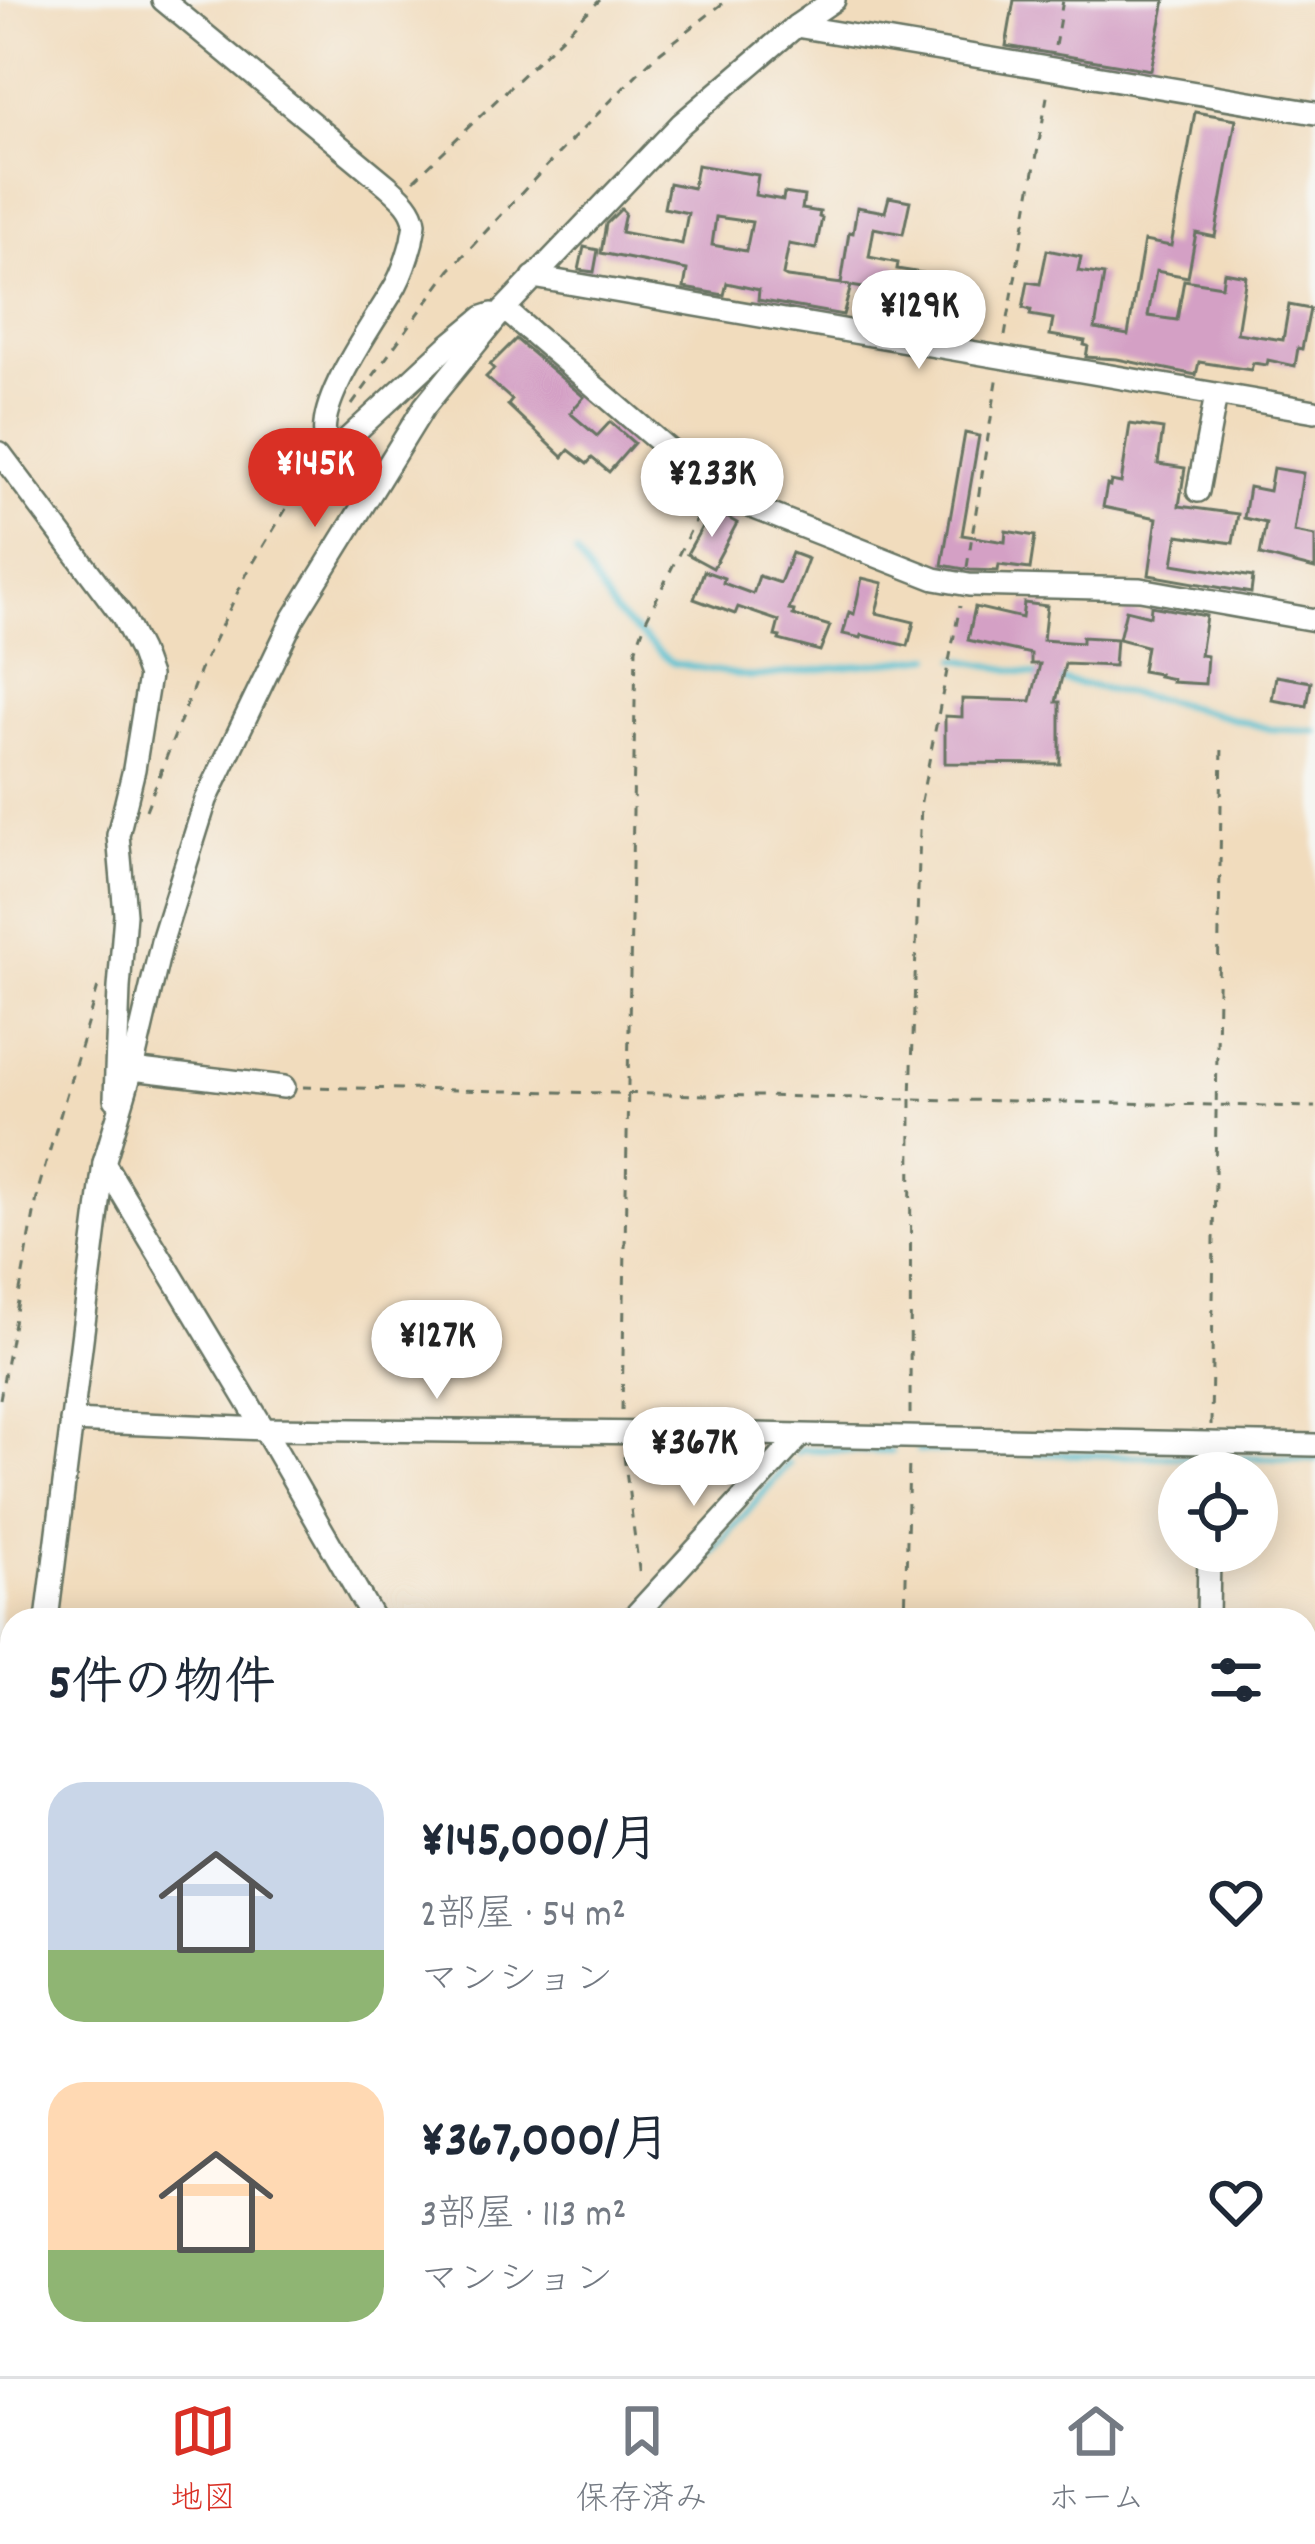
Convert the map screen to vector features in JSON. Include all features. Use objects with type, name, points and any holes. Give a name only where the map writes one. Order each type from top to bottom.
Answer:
[{"type":"street","points":[[163,0],[407,204],[415,224],[399,280],[341,375],[322,425],[327,443],[341,445],[449,345],[483,317],[504,309]]},
{"type":"street","points":[[48,1608],[104,1163],[163,937],[206,800],[293,620],[424,407],[504,309],[681,124],[796,26],[834,0]]},
{"type":"street","points":[[796,26],[1315,113]]},
{"type":"street","points":[[532,278],[1315,411]]},
{"type":"street","points":[[504,309],[712,488],[935,579],[1140,589],[1315,620]]},
{"type":"street","points":[[1198,491],[1216,395]]},
{"type":"street","points":[[0,453],[123,617],[149,676],[118,835],[125,914],[114,1130]]},
{"type":"street","points":[[132,1069],[284,1087]]},
{"type":"street","points":[[104,1163],[367,1608]]},
{"type":"street","points":[[71,1421],[264,1430],[1315,1445]]},
{"type":"street","points":[[642,1608],[800,1436]]},
{"type":"street","points":[[1210,1444],[1210,1452]]},
{"type":"street","points":[[1208,1608],[1209,1572]]},
{"type":"path","points":[[407,204],[410,186],[420,172],[600,0]]},
{"type":"path","points":[[353,404],[480,237],[653,58],[727,0]]},
{"type":"path","points":[[905,1608],[911,1097],[921,801],[964,584],[1063,0]]},
{"type":"path","points":[[145,812],[209,651],[248,574],[327,443]]},
{"type":"path","points":[[637,1608],[622,1433],[636,648],[712,488]]},
{"type":"path","points":[[1210,1444],[1222,743]]},
{"type":"path","points":[[0,1399],[39,1187],[102,972]]},
{"type":"path","points":[[284,1087],[1315,1107]]},
{"type":"building","points":[[1014,0],[1165,0],[1151,70],[1006,46]]},
{"type":"building","points":[[1195,112],[1236,119],[1215,237],[1196,233],[1188,277],[1156,271],[1148,316],[1177,320],[1184,280],[1222,286],[1224,272],[1246,276],[1237,333],[1283,340],[1289,305],[1310,309],[1295,366],[1268,360],[1267,365],[1253,363],[1251,370],[1199,362],[1196,375],[1086,357],[1085,341],[1050,335],[1053,319],[1030,315],[1031,310],[1023,308],[1028,282],[1040,284],[1047,250],[1081,257],[1078,271],[1104,275],[1095,329],[1128,335],[1144,241],[1171,246]]},
{"type":"building","points":[[697,165],[758,175],[755,195],[783,200],[784,193],[804,196],[802,209],[820,212],[822,218],[816,249],[789,244],[783,275],[841,284],[857,207],[885,212],[889,197],[910,201],[903,234],[874,228],[869,257],[898,263],[897,269],[953,278],[949,302],[909,299],[908,309],[887,304],[887,292],[851,286],[843,315],[758,300],[759,290],[727,283],[724,295],[684,288],[687,270],[601,253],[606,224],[621,209],[625,213],[621,232],[682,244],[688,213],[664,208],[669,183],[693,188]],"holes":[[[716,217],[752,222],[746,251],[712,245]]]},
{"type":"building","points":[[584,247],[598,250],[594,272],[579,270]]},
{"type":"building","points":[[516,339],[584,397],[570,413],[597,436],[610,422],[634,443],[609,472],[592,458],[587,464],[569,450],[563,457],[486,377],[494,369],[490,365]]},
{"type":"building","points":[[1130,424],[1163,429],[1158,464],[1185,468],[1179,506],[1238,514],[1233,543],[1178,535],[1173,564],[1253,577],[1251,593],[1149,575],[1157,518],[1103,507],[1107,485],[1121,483]]},
{"type":"building","points":[[965,433],[979,436],[962,535],[1005,542],[1006,531],[1035,536],[1030,569],[999,565],[998,571],[970,570],[942,565]]},
{"type":"building","points":[[1273,468],[1303,473],[1294,532],[1315,536],[1315,569],[1260,555],[1266,523],[1244,518],[1249,487],[1269,491]]},
{"type":"building","points":[[716,511],[737,523],[713,568],[687,554]]},
{"type":"building","points":[[792,553],[808,559],[789,610],[830,626],[820,651],[779,640],[775,636],[779,621],[738,607],[735,614],[694,599],[704,571],[753,594],[759,576],[780,583]]},
{"type":"building","points":[[862,578],[883,583],[876,613],[914,622],[908,646],[843,634],[849,612],[854,614]]},
{"type":"building","points":[[1024,603],[1047,606],[1043,640],[1116,639],[1114,666],[1065,664],[1056,702],[1060,702],[1060,764],[945,763],[945,716],[962,717],[962,699],[1031,701],[1040,664],[1031,664],[1031,654],[968,640],[975,607],[1022,618]]},
{"type":"building","points":[[1151,606],[1206,616],[1200,655],[1207,656],[1205,684],[1172,682],[1142,671],[1146,646],[1119,639],[1126,610],[1150,616]]},
{"type":"building","points":[[1276,676],[1311,682],[1307,706],[1272,700]]},
{"type":"waterway","points":[[576,554],[616,614],[672,663],[751,677],[932,657]]},
{"type":"waterway","points":[[957,659],[1042,676]]},
{"type":"waterway","points":[[1055,679],[1171,702],[1270,729],[1315,731]]},
{"type":"waterway","points":[[797,1453],[801,1449],[891,1452]]},
{"type":"waterway","points":[[918,1451],[1158,1456]]},
{"type":"waterway","points":[[1278,1458],[1315,1459]]},
{"type":"waterway","points":[[665,1608],[789,1463]]}]
